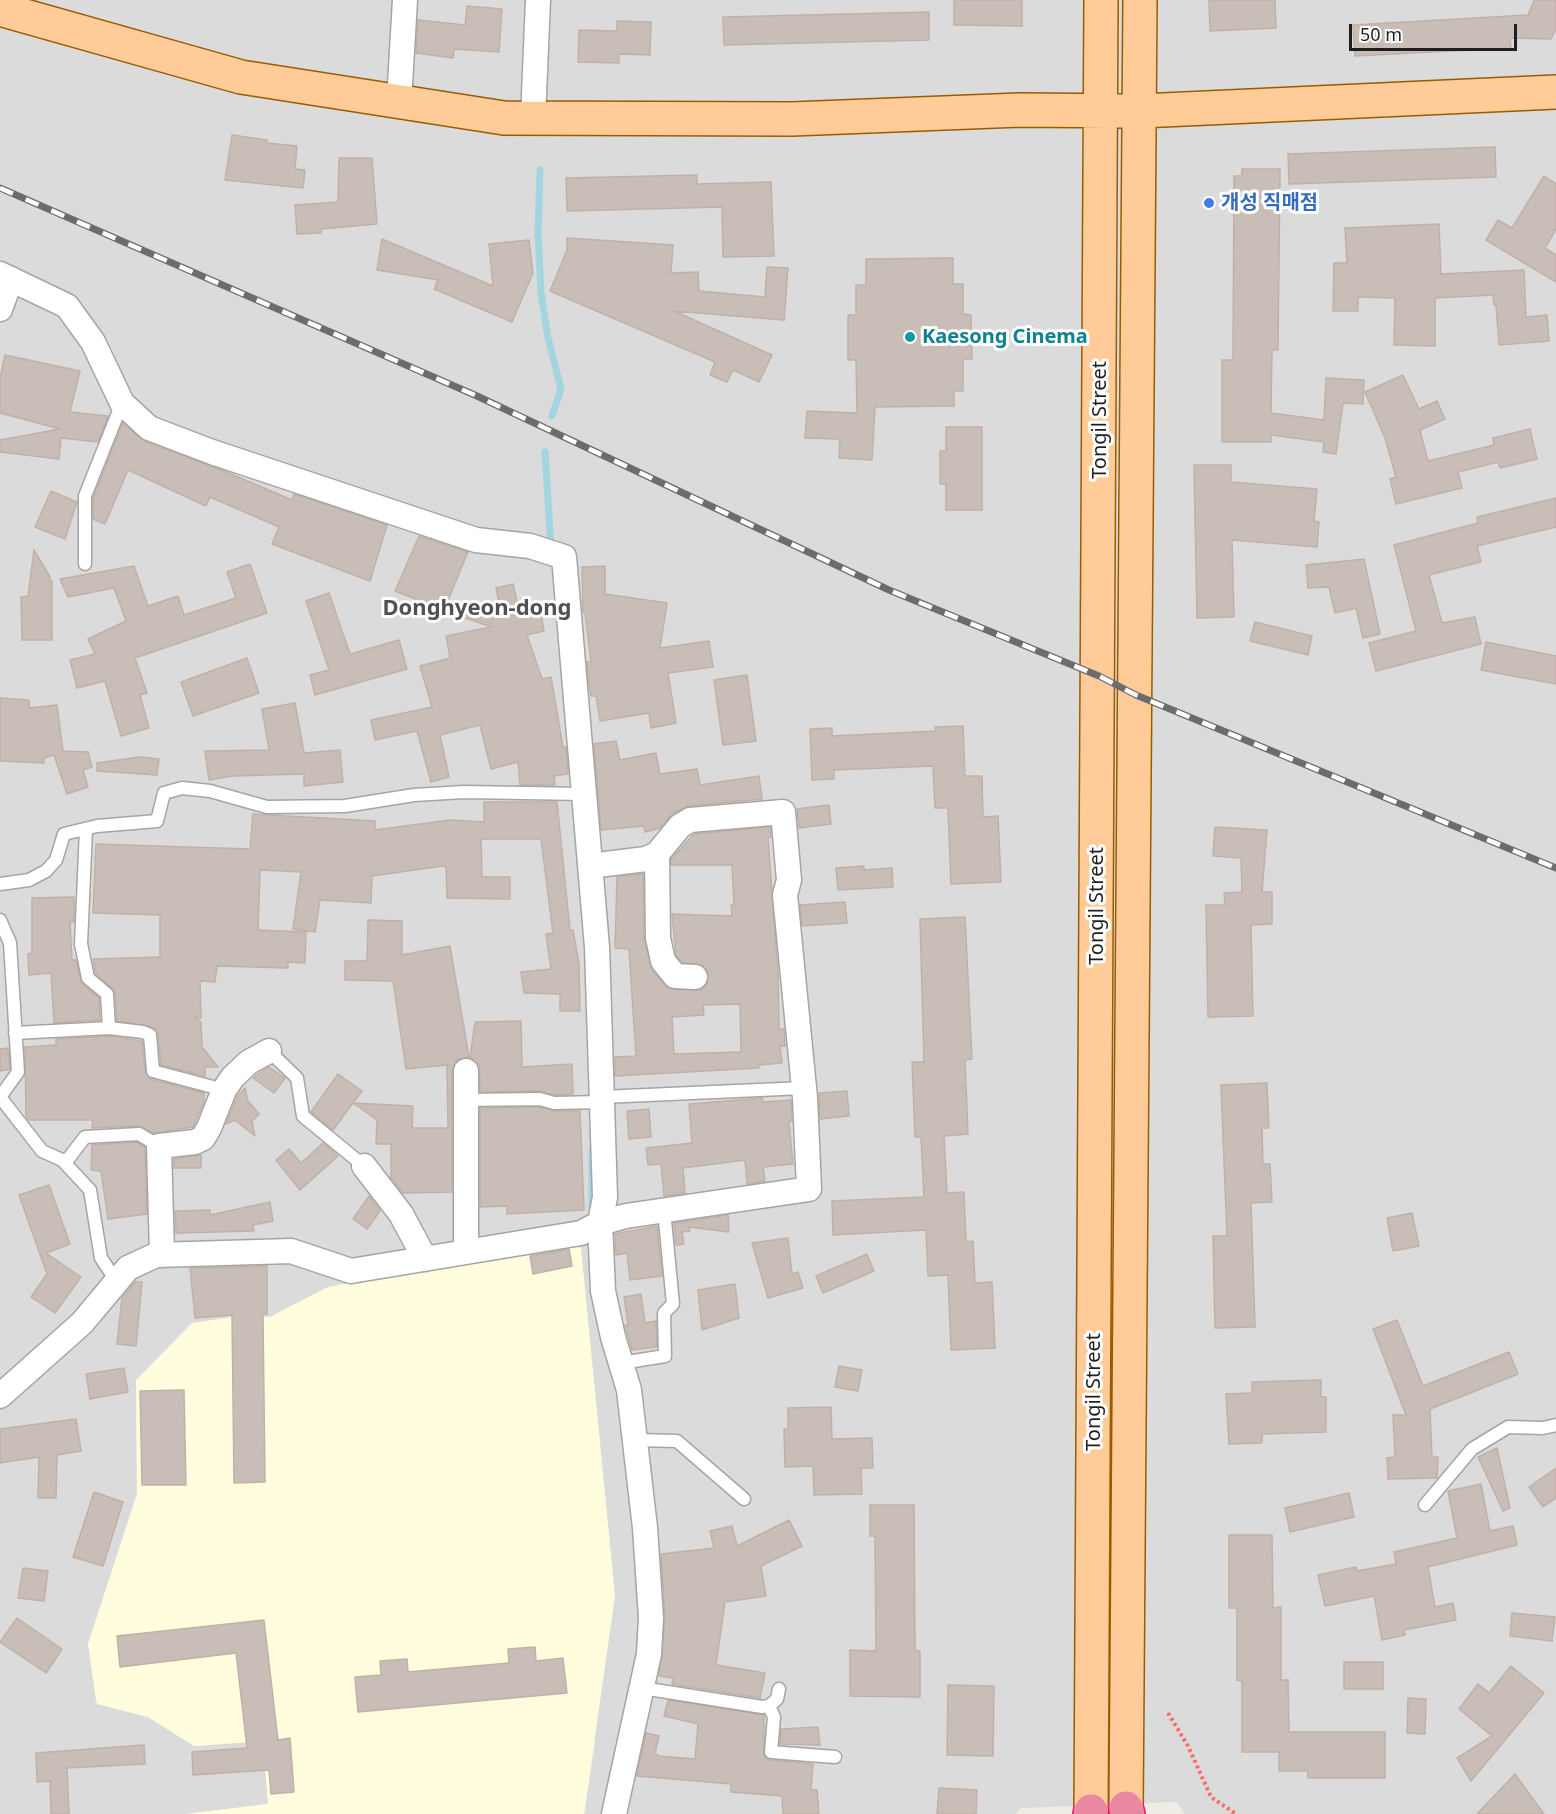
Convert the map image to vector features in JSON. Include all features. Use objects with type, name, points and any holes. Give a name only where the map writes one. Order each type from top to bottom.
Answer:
[{"type":"main road","name":"Tongil Street","points":[[1091,1813],[1101,0]]},
{"type":"main road","name":"Tongil Street","points":[[1126,1812],[1141,111],[1140,0]]},
{"type":"main road","points":[[0,9],[241,77],[504,118],[792,119],[1020,110],[1141,111],[1556,92]]},
{"type":"street","points":[[399,102],[405,0]]},
{"type":"street","points":[[533,118],[538,0]]},
{"type":"street","points":[[0,309],[5,277],[68,306],[93,342],[122,403],[149,428],[212,452],[477,540],[551,552],[564,557],[579,794],[590,866],[597,946],[597,1101],[605,1197],[593,1226],[603,1292],[630,1390],[651,1618],[649,1654],[614,1814]]},
{"type":"street","points":[[0,1395],[82,1323],[128,1268],[156,1255],[291,1251],[351,1271],[466,1252],[664,1210],[809,1188],[804,1088],[785,895],[789,880],[783,812],[690,820],[680,826],[657,854],[645,859],[590,866]]},
{"type":"street","points":[[657,854],[658,938],[663,962],[675,976],[695,977]]},
{"type":"street","points":[[162,1255],[159,1146],[195,1142],[203,1138],[224,1090],[233,1077],[249,1062],[269,1051]]},
{"type":"street","points":[[466,1071],[466,1252]]},
{"type":"street","points":[[364,1166],[401,1214],[425,1259]]},
{"type":"lane","points":[[84,564],[85,496],[122,403]]},
{"type":"lane","points":[[0,884],[29,880],[46,871],[56,860],[57,848],[64,834],[86,829],[157,821],[164,793],[182,788],[210,791],[267,807],[345,806],[414,795],[464,792],[579,794]]},
{"type":"lane","points":[[86,829],[81,944],[88,978],[106,994],[109,1028]]},
{"type":"lane","points":[[0,920],[10,943],[18,1072],[0,1098],[42,1151],[65,1163],[90,1190],[101,1258],[117,1282]]},
{"type":"lane","points":[[15,1033],[109,1028],[143,1032],[150,1035],[153,1071],[224,1090]]},
{"type":"lane","points":[[269,1051],[297,1078],[303,1116],[364,1166]]},
{"type":"lane","points":[[466,1100],[540,1099],[554,1103],[804,1088]]},
{"type":"lane","points":[[65,1163],[85,1137],[139,1134],[159,1146]]},
{"type":"lane","points":[[621,1363],[664,1356],[664,1313],[673,1304],[664,1210]]},
{"type":"lane","points":[[1425,1505],[1472,1449],[1508,1426],[1543,1428],[1556,1425]]},
{"type":"lane","points":[[636,1440],[677,1441],[744,1499]]},
{"type":"lane","points":[[642,1688],[738,1705],[770,1706],[777,1699],[779,1689]]},
{"type":"lane","points":[[770,1706],[774,1717],[771,1752],[835,1756]]},
{"type":"path","points":[[1168,1713],[1188,1746],[1211,1797],[1236,1814]]},
{"type":"shaded area","points":[[0,0],[1556,0],[1556,1814],[1185,1814],[1177,1802],[1021,1808],[1015,1814],[584,1814],[595,1744],[353,1284],[328,1287],[270,1317],[232,1317],[136,1380],[137,1494],[88,1644],[96,1703],[148,1717],[194,1746],[263,1741],[268,1804],[186,1814],[0,1814]]},
{"type":"shaded area","points":[[571,1240],[581,1248],[615,1596],[584,1814],[186,1814],[268,1804],[263,1741],[194,1746],[148,1717],[97,1704],[88,1644],[137,1494],[136,1380],[192,1323],[232,1317],[270,1317],[328,1287]]},
{"type":"building","points":[[954,0],[1022,0],[1022,26],[954,25]]},
{"type":"building","points":[[1209,0],[1275,0],[1276,28],[1210,31]]},
{"type":"building","points":[[1534,0],[1556,0],[1556,29],[1551,39],[1510,38],[1511,48],[1355,56],[1353,25],[1528,15]]},
{"type":"building","points":[[467,6],[502,9],[499,52],[454,49],[453,58],[416,53],[418,20],[465,25]]},
{"type":"building","points":[[929,12],[929,40],[724,45],[723,17]]},
{"type":"building","points":[[617,21],[651,22],[650,55],[619,54],[619,63],[578,62],[579,30],[617,31]]},
{"type":"building","points":[[232,135],[267,140],[267,143],[297,146],[295,169],[305,170],[303,188],[225,180]]},
{"type":"building","points":[[1495,147],[1496,177],[1289,184],[1288,154]]},
{"type":"building","points":[[339,158],[372,158],[377,224],[321,229],[321,233],[297,234],[295,205],[338,202]]},
{"type":"building","points":[[1242,169],[1280,169],[1278,350],[1272,350],[1271,413],[1324,420],[1326,378],[1364,380],[1363,404],[1343,403],[1336,454],[1323,452],[1324,442],[1271,435],[1271,442],[1222,442],[1222,360],[1233,360],[1234,176],[1242,176]]},
{"type":"building","points":[[697,175],[697,184],[771,182],[774,256],[723,257],[722,207],[567,211],[566,178]]},
{"type":"building","points":[[1544,176],[1556,184],[1556,229],[1545,248],[1556,255],[1556,282],[1486,240],[1498,220],[1512,228]]},
{"type":"building","points":[[1439,224],[1441,274],[1524,270],[1526,317],[1547,315],[1549,341],[1499,345],[1493,295],[1435,298],[1435,346],[1394,345],[1395,298],[1358,297],[1358,311],[1333,311],[1334,263],[1347,263],[1345,228]]},
{"type":"building","points":[[567,238],[673,245],[671,273],[698,272],[699,291],[765,297],[767,267],[788,268],[784,320],[674,311],[772,355],[759,382],[733,370],[727,382],[710,375],[715,362],[550,291],[567,250]]},
{"type":"building","points":[[382,239],[493,286],[489,244],[529,240],[533,273],[512,322],[434,289],[438,280],[377,270]]},
{"type":"building","name":"Kaesong Cinema","points":[[953,258],[953,284],[963,284],[963,314],[971,315],[972,359],[963,359],[963,391],[954,391],[954,406],[875,407],[872,460],[839,458],[840,439],[805,438],[807,411],[857,413],[856,360],[848,360],[848,315],[856,315],[856,285],[866,285],[866,259]]},
{"type":"building","points":[[5,355],[80,371],[70,412],[108,416],[98,442],[61,438],[59,459],[0,452],[0,440],[60,429],[0,413],[0,379]]},
{"type":"building","points":[[1403,375],[1419,409],[1437,401],[1445,419],[1420,430],[1428,461],[1494,445],[1493,438],[1530,429],[1537,459],[1500,468],[1498,462],[1458,472],[1462,488],[1396,504],[1390,479],[1396,477],[1385,438],[1365,392]]},
{"type":"building","points":[[123,423],[144,441],[292,500],[294,494],[387,525],[370,581],[272,544],[279,527],[210,497],[206,506],[128,470],[105,524],[93,519],[93,498]]},
{"type":"building","points":[[946,427],[982,427],[982,510],[946,510],[946,484],[940,484],[940,451],[946,451]]},
{"type":"building","points":[[1194,465],[1231,465],[1231,482],[1317,489],[1314,521],[1319,522],[1317,547],[1232,540],[1234,617],[1197,618]]},
{"type":"building","points":[[51,491],[77,502],[65,539],[35,527]]},
{"type":"building","points":[[1556,498],[1556,527],[1477,546],[1481,562],[1429,575],[1442,623],[1475,617],[1481,644],[1376,671],[1369,643],[1416,631],[1394,545],[1478,523],[1477,517]]},
{"type":"building","points":[[419,536],[468,552],[444,610],[395,591]]},
{"type":"building","points":[[34,550],[50,577],[49,581],[52,581],[52,640],[22,640],[21,597],[28,596]]},
{"type":"building","points":[[1364,559],[1380,634],[1363,638],[1356,608],[1335,613],[1329,587],[1308,588],[1306,565]]},
{"type":"building","points":[[250,564],[267,613],[135,658],[147,693],[140,695],[149,728],[121,736],[105,681],[77,688],[70,660],[95,654],[88,639],[126,621],[114,588],[68,597],[60,579],[134,566],[148,606],[178,596],[184,615],[236,598],[227,572]]},
{"type":"building","points":[[605,566],[605,594],[667,603],[660,648],[709,641],[713,667],[668,673],[676,723],[651,728],[649,713],[600,721],[596,696],[591,696],[588,677],[587,662],[591,662],[585,613],[583,612],[582,567]]},
{"type":"building","points":[[513,584],[519,610],[540,606],[544,631],[527,635],[542,679],[551,677],[563,747],[566,747],[568,774],[554,776],[555,785],[520,785],[518,762],[491,769],[480,725],[440,735],[449,777],[431,782],[417,731],[375,740],[371,720],[432,707],[420,666],[450,658],[446,636],[491,627],[460,616],[500,608],[496,588]]},
{"type":"building","points":[[329,593],[350,654],[399,640],[407,669],[315,695],[310,675],[329,670],[306,601]]},
{"type":"building","points":[[1255,622],[1312,636],[1308,655],[1250,641]]},
{"type":"building","points":[[1486,642],[1556,656],[1556,684],[1481,670]]},
{"type":"building","points":[[247,658],[259,693],[193,716],[181,682]]},
{"type":"building","points":[[747,675],[756,741],[723,745],[714,680]]},
{"type":"building","points":[[0,698],[29,700],[29,708],[57,705],[63,751],[88,752],[92,767],[83,770],[88,787],[67,794],[54,755],[44,758],[44,763],[0,761]]},
{"type":"building","points":[[295,703],[304,753],[340,750],[343,782],[304,786],[304,774],[232,776],[209,780],[205,751],[269,750],[262,709]]},
{"type":"building","points":[[963,726],[965,776],[982,776],[983,817],[998,816],[1001,882],[951,884],[948,808],[935,808],[933,766],[834,770],[834,779],[812,780],[810,729],[832,728],[832,736],[936,731],[935,727]]},
{"type":"building","points":[[616,741],[620,760],[656,753],[660,774],[697,769],[700,785],[759,776],[762,799],[688,806],[672,814],[660,828],[645,832],[644,826],[601,830],[594,744]]},
{"type":"building","points":[[140,757],[159,759],[157,775],[97,771],[97,763]]},
{"type":"building","points":[[484,802],[557,802],[570,930],[573,930],[579,964],[580,1011],[560,1011],[560,994],[524,993],[521,972],[551,969],[546,934],[553,933],[541,839],[481,839],[482,877],[510,877],[510,899],[447,898],[446,867],[443,866],[372,876],[371,903],[320,900],[315,932],[293,929],[301,872],[260,870],[258,930],[306,932],[305,963],[288,962],[288,968],[217,966],[215,982],[200,981],[201,1018],[194,1017],[201,1022],[202,1047],[218,1067],[205,1067],[205,1076],[161,1065],[158,1034],[154,1028],[117,1021],[115,991],[96,974],[93,959],[160,957],[160,915],[93,913],[96,844],[250,849],[253,814],[375,821],[375,830],[450,820],[484,822]]},
{"type":"building","points":[[829,805],[831,824],[799,828],[797,809]]},
{"type":"building","points":[[770,827],[771,837],[768,837],[778,974],[779,1029],[784,1029],[785,1046],[780,1046],[782,1063],[759,1065],[759,1068],[615,1076],[615,1057],[636,1056],[629,949],[615,948],[617,877],[643,874],[644,938],[652,970],[669,989],[701,990],[707,984],[708,971],[702,965],[682,962],[676,955],[672,914],[732,916],[731,905],[734,905],[732,865],[671,865],[671,859],[694,834]],"holes":[[[740,1004],[741,1052],[674,1054],[672,1017],[704,1015],[703,1005]]]},
{"type":"building","points":[[1215,827],[1267,830],[1262,892],[1272,892],[1272,924],[1251,925],[1253,1016],[1208,1017],[1206,905],[1225,905],[1224,893],[1242,892],[1241,858],[1213,856]]},
{"type":"building","points":[[864,866],[864,870],[892,868],[893,887],[838,890],[836,868]]},
{"type":"building","points":[[74,897],[74,922],[70,922],[72,960],[76,960],[82,984],[99,998],[100,1020],[54,1023],[51,973],[29,975],[28,954],[32,953],[32,898]]},
{"type":"building","points":[[845,902],[847,923],[802,926],[800,905]]},
{"type":"building","points":[[965,917],[972,1059],[965,1060],[968,1134],[944,1136],[947,1193],[964,1192],[966,1242],[973,1241],[975,1283],[992,1282],[995,1348],[951,1350],[948,1275],[928,1276],[926,1230],[833,1235],[832,1201],[924,1197],[921,1137],[915,1137],[912,1062],[924,1062],[920,919]]},
{"type":"building","points":[[368,920],[402,921],[402,955],[450,946],[469,1057],[458,1059],[452,1071],[452,1192],[403,1193],[391,1178],[391,1144],[376,1144],[377,1120],[353,1103],[413,1106],[412,1128],[448,1128],[447,1065],[406,1069],[393,981],[345,980],[345,961],[367,961]]},
{"type":"building","points":[[521,1021],[522,1067],[572,1064],[573,1094],[555,1095],[540,1091],[480,1092],[479,1064],[470,1058],[475,1022]]},
{"type":"building","points":[[109,1036],[142,1041],[145,1072],[150,1079],[204,1093],[204,1102],[193,1127],[154,1133],[139,1126],[92,1128],[93,1120],[28,1120],[26,1116],[25,1047],[56,1045],[56,1039]]},
{"type":"building","points":[[8,1048],[10,1069],[0,1071],[0,1049]]},
{"type":"building","points":[[269,1067],[285,1078],[274,1093],[253,1078]]},
{"type":"building","points":[[338,1074],[362,1091],[333,1130],[311,1112]]},
{"type":"building","points":[[1267,1083],[1269,1128],[1262,1128],[1263,1164],[1270,1164],[1272,1202],[1251,1203],[1255,1327],[1215,1328],[1213,1236],[1227,1236],[1221,1085]]},
{"type":"building","points":[[245,1088],[248,1101],[259,1114],[252,1121],[255,1136],[235,1120],[226,1124],[237,1097]]},
{"type":"building","points":[[847,1091],[849,1116],[820,1119],[819,1093]]},
{"type":"building","points":[[762,1098],[763,1102],[791,1100],[792,1121],[789,1121],[793,1164],[763,1167],[765,1181],[747,1184],[745,1160],[683,1168],[685,1193],[664,1196],[661,1164],[648,1165],[646,1148],[692,1143],[689,1104]]},
{"type":"building","points":[[539,1107],[554,1111],[580,1111],[584,1210],[507,1214],[507,1206],[480,1207],[480,1108]]},
{"type":"building","points":[[649,1109],[651,1137],[629,1139],[627,1111]]},
{"type":"building","points":[[137,1142],[145,1147],[147,1214],[108,1219],[101,1171],[91,1170],[92,1145]]},
{"type":"building","points":[[323,1143],[338,1156],[300,1190],[276,1160],[289,1149],[301,1163]]},
{"type":"building","points":[[201,1155],[201,1168],[174,1168],[174,1159]]},
{"type":"building","points":[[49,1185],[70,1244],[46,1253],[81,1277],[55,1313],[31,1297],[47,1274],[19,1195]]},
{"type":"building","points":[[369,1196],[380,1211],[367,1229],[353,1219]]},
{"type":"building","points":[[270,1202],[273,1221],[253,1225],[254,1231],[176,1233],[175,1211],[210,1210],[210,1215]]},
{"type":"building","points":[[1412,1213],[1419,1246],[1393,1251],[1387,1218]]},
{"type":"building","points":[[728,1215],[729,1232],[689,1227],[690,1231],[682,1232],[684,1244],[676,1245],[674,1223]]},
{"type":"building","points":[[657,1226],[662,1276],[630,1280],[627,1253],[616,1255],[615,1234]]},
{"type":"building","points":[[788,1238],[792,1274],[798,1272],[803,1288],[768,1298],[752,1243]]},
{"type":"building","points":[[569,1249],[572,1266],[533,1274],[530,1256]]},
{"type":"building","points":[[867,1254],[874,1271],[823,1293],[816,1276]]},
{"type":"building","points":[[267,1266],[267,1314],[263,1314],[265,1482],[234,1483],[232,1315],[195,1318],[190,1268]]},
{"type":"building","points":[[135,1282],[142,1282],[136,1346],[117,1344],[122,1298]]},
{"type":"building","points":[[735,1284],[739,1318],[702,1330],[698,1290]]},
{"type":"building","points":[[641,1294],[645,1323],[656,1321],[657,1347],[632,1350],[625,1325],[628,1325],[624,1297]]},
{"type":"building","points":[[1397,1320],[1423,1386],[1509,1352],[1518,1374],[1430,1409],[1432,1457],[1438,1457],[1437,1478],[1388,1479],[1387,1458],[1395,1457],[1393,1415],[1406,1415],[1373,1329]]},
{"type":"building","points":[[839,1366],[862,1370],[858,1391],[835,1387]]},
{"type":"building","points":[[124,1368],[128,1392],[90,1399],[86,1374]]},
{"type":"building","points":[[1321,1380],[1321,1397],[1326,1397],[1326,1432],[1262,1434],[1262,1443],[1229,1444],[1226,1394],[1252,1393],[1252,1382]]},
{"type":"building","points":[[184,1390],[186,1485],[142,1485],[140,1391]]},
{"type":"building","points":[[831,1407],[832,1439],[872,1438],[873,1468],[861,1468],[862,1494],[814,1495],[813,1466],[785,1467],[784,1429],[788,1429],[788,1408]]},
{"type":"building","points":[[76,1419],[81,1451],[57,1455],[56,1498],[38,1498],[39,1457],[0,1463],[0,1429]]},
{"type":"building","points":[[1497,1448],[1510,1508],[1503,1511],[1478,1457]]},
{"type":"building","points":[[1556,1468],[1556,1498],[1543,1507],[1529,1487]]},
{"type":"building","points":[[1481,1484],[1490,1531],[1513,1526],[1517,1545],[1428,1567],[1435,1607],[1453,1603],[1456,1620],[1404,1630],[1405,1635],[1382,1640],[1374,1596],[1325,1606],[1318,1575],[1356,1567],[1357,1571],[1396,1564],[1394,1552],[1457,1538],[1448,1491]]},
{"type":"building","points":[[94,1492],[123,1502],[103,1566],[73,1557]]},
{"type":"building","points":[[1349,1493],[1354,1517],[1290,1532],[1285,1508]]},
{"type":"building","points":[[870,1505],[914,1505],[915,1651],[920,1651],[920,1697],[850,1696],[850,1650],[876,1651],[875,1536],[870,1536]]},
{"type":"building","points":[[789,1520],[802,1546],[761,1566],[766,1596],[725,1602],[716,1665],[765,1673],[760,1698],[672,1684],[673,1678],[659,1676],[665,1619],[661,1554],[714,1548],[710,1531],[732,1526],[737,1546]]},
{"type":"building","points":[[1229,1535],[1272,1535],[1273,1608],[1281,1607],[1281,1680],[1288,1680],[1289,1732],[1385,1732],[1385,1778],[1308,1778],[1308,1771],[1279,1771],[1279,1752],[1242,1752],[1242,1681],[1237,1680],[1237,1608],[1229,1608]]},
{"type":"building","points":[[23,1568],[48,1571],[44,1601],[18,1598]]},
{"type":"building","points":[[1512,1613],[1555,1617],[1552,1641],[1510,1636]]},
{"type":"building","points":[[17,1618],[62,1649],[46,1673],[0,1642]]},
{"type":"building","points":[[264,1620],[278,1740],[290,1738],[294,1792],[271,1794],[269,1770],[193,1775],[192,1752],[247,1748],[236,1653],[120,1667],[117,1636]]},
{"type":"building","points":[[535,1647],[536,1661],[563,1658],[567,1693],[358,1712],[355,1677],[381,1675],[380,1661],[407,1659],[408,1672],[509,1663],[508,1649]]},
{"type":"building","points":[[1344,1662],[1383,1662],[1383,1689],[1344,1689]]},
{"type":"building","points":[[1511,1666],[1544,1693],[1471,1781],[1457,1758],[1492,1736],[1459,1709],[1478,1684],[1489,1693]]},
{"type":"building","points":[[948,1685],[994,1686],[993,1756],[947,1755]]},
{"type":"building","points":[[1408,1698],[1426,1699],[1425,1734],[1407,1733]]},
{"type":"building","points":[[668,1700],[764,1715],[764,1756],[770,1760],[813,1764],[811,1790],[817,1790],[819,1814],[783,1814],[782,1796],[731,1792],[731,1784],[637,1776],[646,1733],[659,1736],[655,1753],[659,1756],[695,1759],[698,1724],[664,1716]]},
{"type":"building","points":[[818,1727],[820,1745],[780,1744],[781,1729]]},
{"type":"building","points":[[144,1745],[145,1764],[67,1768],[69,1814],[51,1814],[50,1781],[37,1782],[36,1753]]},
{"type":"building","points":[[1515,1774],[1544,1814],[1477,1814]]},
{"type":"building","points":[[939,1788],[977,1790],[976,1814],[937,1814]]},
{"type":"waterway","points":[[540,170],[538,234],[541,293],[548,338],[561,389],[552,416]]},
{"type":"waterway","points":[[545,452],[551,547]]},
{"type":"waterway","points":[[592,1150],[592,1211]]},
{"type":"railway","points":[[0,188],[477,396],[889,590],[1099,676],[1136,695],[1556,868]]},
{"type":"place","name":"개성 직매점","points":[[1209,203]]},
{"type":"place","name":"Kaesong Cinema","points":[[910,337]]},
{"type":"district","name":"Donghyeon-dong","points":[[477,609]]}]
